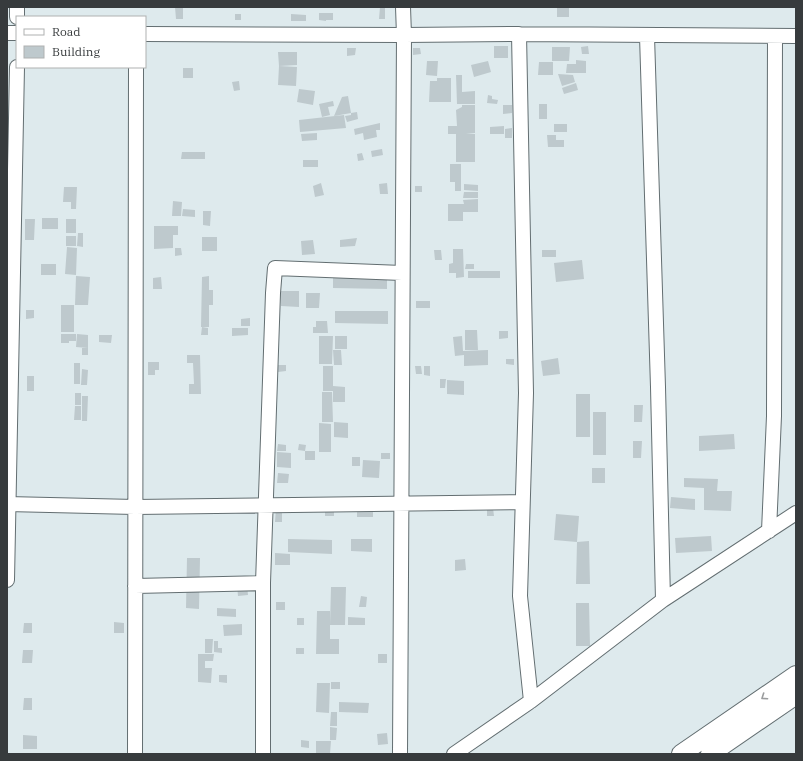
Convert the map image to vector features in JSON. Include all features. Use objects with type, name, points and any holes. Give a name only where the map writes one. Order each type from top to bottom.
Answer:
[{"type":"main road","points":[[681,754],[796,676]]},
{"type":"main road","points":[[710,754],[796,695]]},
{"type":"street","points":[[400,754],[403,7]]},
{"type":"street","points":[[146,34],[796,36]]},
{"type":"street","points":[[519,34],[526,393],[520,596],[531,701]]},
{"type":"street","points":[[647,36],[663,600]]},
{"type":"street","points":[[769,531],[774,416],[774,36]]},
{"type":"street","points":[[7,580],[17,68]]},
{"type":"street","points":[[135,754],[136,68]]},
{"type":"street","points":[[263,754],[263,583],[272,301],[275,268],[402,273]]},
{"type":"street","points":[[8,504],[135,507],[522,502]]},
{"type":"street","points":[[454,754],[531,701],[663,600],[796,513]]},
{"type":"street","points":[[135,586],[263,583]]},
{"type":"building","points":[[175,7],[183,7],[183,19],[176,19]]},
{"type":"building","points":[[380,7],[385,7],[385,19],[379,19]]},
{"type":"building","points":[[557,7],[569,7],[569,17],[557,17]]},
{"type":"building","points":[[319,13],[326,13],[326,21],[319,20]]},
{"type":"building","points":[[326,13],[333,13],[333,20],[326,20]]},
{"type":"building","points":[[235,14],[241,14],[241,20],[235,20]]},
{"type":"building","points":[[291,14],[306,15],[306,21],[291,21]]},
{"type":"building","points":[[494,46],[508,46],[508,58],[494,58]]},
{"type":"building","points":[[588,46],[589,54],[582,54],[581,47]]},
{"type":"building","points":[[552,47],[570,47],[569,61],[552,61]]},
{"type":"building","points":[[347,48],[356,48],[355,55],[347,56]]},
{"type":"building","points":[[413,48],[420,48],[421,54],[413,55]]},
{"type":"building","points":[[278,52],[297,52],[297,65],[279,66]]},
{"type":"building","points":[[576,60],[586,61],[586,73],[566,73],[567,64],[576,64]]},
{"type":"building","points":[[427,61],[438,61],[437,76],[426,75]]},
{"type":"building","points":[[488,61],[491,72],[474,77],[471,65]]},
{"type":"building","points":[[539,62],[553,62],[553,75],[538,75]]},
{"type":"building","points":[[279,66],[297,67],[296,86],[278,85]]},
{"type":"building","points":[[183,68],[193,68],[193,78],[183,78]]},
{"type":"building","points":[[558,74],[573,75],[575,82],[562,86]]},
{"type":"building","points":[[456,75],[462,75],[462,92],[475,91],[475,104],[457,104]]},
{"type":"building","points":[[437,78],[451,78],[451,102],[429,102],[430,81],[437,81]]},
{"type":"building","points":[[239,81],[240,90],[234,91],[232,82]]},
{"type":"building","points":[[576,83],[578,90],[564,94],[562,88]]},
{"type":"building","points":[[299,89],[315,91],[313,105],[297,102]]},
{"type":"building","points":[[488,95],[492,96],[492,99],[498,100],[497,104],[487,103]]},
{"type":"building","points":[[348,96],[351,113],[334,116],[342,97]]},
{"type":"building","points":[[333,101],[334,106],[328,107],[330,115],[322,117],[319,104]]},
{"type":"building","points":[[539,104],[547,104],[547,119],[539,119]]},
{"type":"building","points":[[462,105],[475,105],[475,133],[466,133],[475,134],[475,162],[456,162],[456,134],[448,134],[448,126],[457,126],[456,110],[462,107]]},
{"type":"building","points":[[503,105],[512,105],[512,113],[503,114]]},
{"type":"building","points":[[357,112],[358,119],[347,122],[345,116]]},
{"type":"building","points":[[344,115],[346,128],[300,132],[299,120]]},
{"type":"building","points":[[380,123],[380,130],[376,130],[377,137],[364,140],[363,133],[355,135],[354,129]]},
{"type":"building","points":[[554,124],[567,124],[567,132],[554,132]]},
{"type":"building","points":[[504,126],[504,134],[490,134],[490,127]]},
{"type":"building","points":[[512,128],[512,138],[505,138],[505,129]]},
{"type":"building","points":[[317,133],[317,140],[302,141],[301,134]]},
{"type":"building","points":[[547,135],[556,135],[556,140],[564,140],[564,147],[548,147]]},
{"type":"building","points":[[382,149],[383,155],[372,157],[371,151]]},
{"type":"building","points":[[182,152],[205,152],[205,159],[181,159]]},
{"type":"building","points":[[362,153],[364,160],[358,161],[357,154]]},
{"type":"building","points":[[303,160],[318,160],[318,167],[303,167]]},
{"type":"building","points":[[450,164],[461,164],[461,191],[455,191],[455,182],[450,182]]},
{"type":"building","points":[[321,183],[324,195],[315,197],[313,186]]},
{"type":"building","points":[[387,183],[388,194],[380,194],[379,184]]},
{"type":"building","points":[[464,184],[478,185],[478,191],[464,190]]},
{"type":"building","points":[[415,186],[422,186],[422,192],[415,192]]},
{"type":"building","points":[[64,187],[77,187],[76,209],[71,209],[71,202],[63,202]]},
{"type":"building","points":[[464,192],[478,192],[478,198],[463,198]]},
{"type":"building","points":[[478,199],[478,212],[463,212],[463,221],[448,221],[448,204],[464,204],[463,200]]},
{"type":"building","points":[[173,201],[182,202],[181,216],[172,216]]},
{"type":"building","points":[[183,209],[195,210],[195,217],[182,216]]},
{"type":"building","points":[[203,211],[211,211],[210,226],[203,225]]},
{"type":"building","points":[[42,218],[58,218],[58,229],[42,229]]},
{"type":"building","points":[[25,219],[35,219],[34,240],[25,240]]},
{"type":"building","points":[[66,219],[76,219],[76,233],[66,233]]},
{"type":"building","points":[[154,226],[178,226],[178,235],[173,235],[173,248],[154,249]]},
{"type":"building","points":[[78,233],[83,233],[83,247],[77,246]]},
{"type":"building","points":[[66,236],[76,236],[76,246],[66,246]]},
{"type":"building","points":[[202,237],[217,237],[217,251],[202,251]]},
{"type":"building","points":[[357,238],[355,246],[340,247],[340,240]]},
{"type":"building","points":[[313,240],[315,254],[302,255],[301,241]]},
{"type":"building","points":[[67,247],[77,248],[76,275],[65,274]]},
{"type":"building","points":[[175,248],[181,248],[182,255],[175,256]]},
{"type":"building","points":[[453,249],[463,249],[464,277],[456,278],[456,273],[449,273],[449,264],[453,263]]},
{"type":"building","points":[[434,250],[441,250],[442,260],[435,260]]},
{"type":"building","points":[[542,250],[556,250],[556,257],[542,257]]},
{"type":"building","points":[[582,260],[584,279],[556,282],[554,263]]},
{"type":"building","points":[[41,264],[56,264],[56,275],[41,275]]},
{"type":"building","points":[[466,264],[474,264],[474,269],[465,269]]},
{"type":"building","points":[[468,271],[500,271],[500,278],[468,278]]},
{"type":"building","points":[[333,275],[387,276],[387,289],[333,288]]},
{"type":"building","points":[[76,276],[90,277],[88,305],[75,305]]},
{"type":"building","points":[[209,276],[209,290],[213,290],[213,305],[209,305],[209,327],[201,327],[202,277]]},
{"type":"building","points":[[161,277],[162,289],[153,289],[153,278]]},
{"type":"building","points":[[281,291],[299,291],[299,307],[281,306]]},
{"type":"building","points":[[306,293],[320,293],[319,308],[306,308]]},
{"type":"building","points":[[416,301],[430,301],[430,308],[416,308]]},
{"type":"building","points":[[61,305],[74,305],[74,332],[61,332]]},
{"type":"building","points":[[26,310],[34,310],[34,318],[26,319]]},
{"type":"building","points":[[335,311],[388,311],[388,324],[335,323]]},
{"type":"building","points":[[250,318],[250,326],[241,326],[241,319]]},
{"type":"building","points":[[316,321],[327,321],[328,333],[313,333],[313,327],[316,327]]},
{"type":"building","points":[[202,327],[208,328],[208,335],[201,335]]},
{"type":"building","points":[[232,328],[248,328],[248,335],[232,336]]},
{"type":"building","points":[[465,330],[477,330],[478,350],[465,350]]},
{"type":"building","points":[[499,331],[508,331],[508,338],[499,339]]},
{"type":"building","points":[[61,334],[76,334],[76,341],[61,343]]},
{"type":"building","points":[[77,334],[88,335],[88,348],[76,347]]},
{"type":"building","points":[[99,335],[112,335],[111,343],[99,342]]},
{"type":"building","points":[[319,336],[333,336],[332,364],[319,364]]},
{"type":"building","points":[[335,336],[347,336],[347,349],[335,349]]},
{"type":"building","points":[[462,336],[463,351],[488,350],[488,365],[464,366],[464,355],[455,356],[453,337]]},
{"type":"building","points":[[82,348],[88,348],[88,355],[82,355]]},
{"type":"building","points":[[333,350],[341,350],[342,365],[334,365]]},
{"type":"building","points":[[187,355],[200,355],[201,394],[189,394],[189,384],[194,384],[193,363],[187,363]]},
{"type":"building","points":[[558,358],[560,374],[543,376],[541,361]]},
{"type":"building","points":[[506,359],[514,359],[514,365],[506,364]]},
{"type":"building","points":[[148,362],[159,362],[159,370],[155,370],[155,375],[148,375]]},
{"type":"building","points":[[74,363],[80,363],[80,384],[74,384]]},
{"type":"building","points":[[278,365],[286,365],[286,371],[278,372]]},
{"type":"building","points":[[323,366],[333,366],[333,386],[345,387],[345,402],[333,402],[333,391],[323,391]]},
{"type":"building","points":[[415,366],[421,366],[422,374],[416,374]]},
{"type":"building","points":[[424,366],[430,366],[430,376],[424,375]]},
{"type":"building","points":[[82,369],[88,370],[87,385],[81,385]]},
{"type":"building","points":[[27,376],[34,376],[34,391],[27,391]]},
{"type":"building","points":[[440,379],[446,379],[445,388],[440,388]]},
{"type":"building","points":[[447,380],[464,381],[464,395],[447,394]]},
{"type":"building","points":[[322,392],[332,392],[333,422],[322,422]]},
{"type":"building","points":[[75,393],[81,393],[81,405],[75,405]]},
{"type":"building","points":[[576,394],[590,394],[590,437],[576,437]]},
{"type":"building","points":[[82,396],[88,396],[87,421],[82,421]]},
{"type":"building","points":[[634,405],[643,405],[642,422],[634,422]]},
{"type":"building","points":[[75,406],[81,406],[81,420],[74,420]]},
{"type":"building","points":[[593,412],[606,412],[606,455],[593,455]]},
{"type":"building","points":[[334,422],[348,423],[348,438],[334,437]]},
{"type":"building","points":[[319,423],[331,424],[331,452],[319,452]]},
{"type":"building","points":[[734,434],[735,449],[699,451],[699,436]]},
{"type":"building","points":[[633,441],[642,441],[641,458],[633,458]]},
{"type":"building","points":[[278,444],[286,445],[286,451],[277,451]]},
{"type":"building","points":[[299,444],[306,445],[305,451],[298,450]]},
{"type":"building","points":[[305,451],[315,451],[315,460],[305,460]]},
{"type":"building","points":[[277,452],[291,453],[291,468],[277,467]]},
{"type":"building","points":[[381,453],[390,453],[390,459],[381,459]]},
{"type":"building","points":[[352,457],[360,457],[360,466],[352,466]]},
{"type":"building","points":[[363,460],[380,461],[379,478],[362,477]]},
{"type":"building","points":[[592,468],[605,468],[605,483],[592,483]]},
{"type":"building","points":[[278,473],[289,474],[288,483],[277,483]]},
{"type":"building","points":[[684,478],[718,479],[717,491],[732,491],[731,511],[704,510],[704,488],[684,487]]},
{"type":"building","points":[[671,497],[695,499],[695,510],[670,508]]},
{"type":"building","points":[[276,508],[282,508],[282,522],[275,522]]},
{"type":"building","points":[[357,508],[373,509],[373,517],[357,517]]},
{"type":"building","points":[[487,508],[493,508],[494,516],[487,516]]},
{"type":"building","points":[[325,509],[334,509],[334,516],[325,516]]},
{"type":"building","points":[[556,514],[579,516],[577,542],[554,540]]},
{"type":"building","points":[[711,536],[712,551],[676,553],[675,538]]},
{"type":"building","points":[[288,539],[332,540],[332,554],[288,552]]},
{"type":"building","points":[[351,539],[372,539],[372,552],[351,551]]},
{"type":"building","points":[[589,541],[590,584],[576,584],[577,542]]},
{"type":"building","points":[[275,553],[290,554],[290,565],[275,565]]},
{"type":"building","points":[[187,558],[200,558],[199,609],[186,608]]},
{"type":"building","points":[[465,559],[466,570],[455,571],[455,560]]},
{"type":"building","points":[[237,585],[247,585],[248,595],[238,596]]},
{"type":"building","points":[[331,587],[346,587],[345,625],[330,625]]},
{"type":"building","points":[[361,596],[367,597],[366,607],[359,607]]},
{"type":"building","points":[[276,602],[285,602],[285,610],[276,610]]},
{"type":"building","points":[[576,603],[589,603],[590,646],[576,646]]},
{"type":"building","points":[[217,608],[236,609],[236,617],[217,616]]},
{"type":"building","points":[[317,611],[330,611],[330,639],[339,639],[339,654],[316,654]]},
{"type":"building","points":[[348,617],[365,618],[365,625],[348,625]]},
{"type":"building","points":[[297,618],[304,618],[304,625],[297,625]]},
{"type":"building","points":[[114,622],[124,623],[124,633],[114,633]]},
{"type":"building","points":[[24,623],[32,623],[32,633],[23,633]]},
{"type":"building","points":[[242,624],[242,635],[224,636],[223,625]]},
{"type":"building","points":[[205,639],[213,639],[212,653],[205,653]]},
{"type":"building","points":[[214,641],[218,641],[218,648],[222,648],[222,653],[214,652]]},
{"type":"building","points":[[296,648],[304,648],[304,654],[296,654]]},
{"type":"building","points":[[23,650],[33,650],[32,663],[22,663]]},
{"type":"building","points":[[198,654],[214,654],[213,661],[205,661],[205,668],[212,668],[211,683],[198,682]]},
{"type":"building","points":[[378,654],[387,654],[387,663],[378,663]]},
{"type":"building","points":[[219,675],[227,675],[227,683],[219,682]]},
{"type":"building","points":[[331,682],[340,682],[340,689],[331,689]]},
{"type":"building","points":[[317,683],[330,683],[329,713],[316,712]]},
{"type":"building","points":[[24,698],[32,698],[32,710],[23,710]]},
{"type":"building","points":[[339,702],[369,703],[368,713],[339,712]]},
{"type":"building","points":[[331,712],[337,712],[337,726],[330,726]]},
{"type":"building","points":[[330,727],[337,728],[336,740],[330,740]]},
{"type":"building","points":[[387,733],[388,744],[378,745],[377,734]]},
{"type":"building","points":[[23,735],[37,736],[37,749],[23,749]]},
{"type":"building","points":[[301,740],[309,741],[309,748],[301,747]]},
{"type":"building","points":[[316,741],[331,741],[330,754],[316,754]]}]
